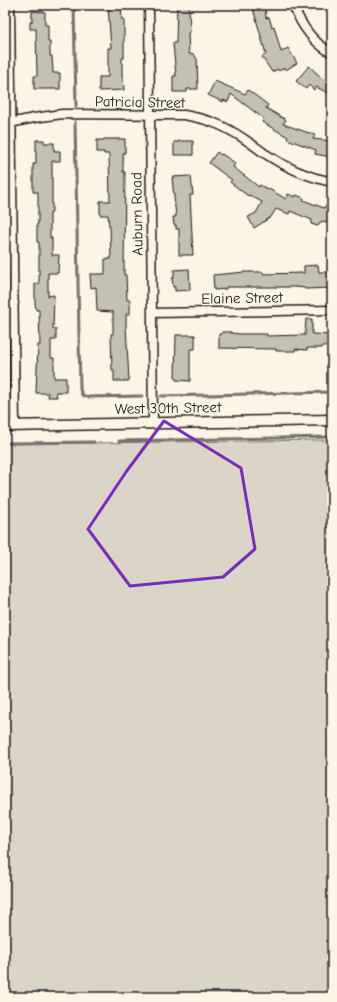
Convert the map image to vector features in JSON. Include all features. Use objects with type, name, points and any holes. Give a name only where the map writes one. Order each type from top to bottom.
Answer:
[{"type":"street","points":[[10,5],[8,123],[10,426]]},
{"type":"street","name":"Auburn Road","points":[[149,5],[153,424]]},
{"type":"street","points":[[293,5],[300,21],[308,33],[314,40],[332,53]]},
{"type":"street","name":"Patricia Street","points":[[8,123],[62,114],[179,115],[215,123],[234,132],[264,153],[293,169],[314,178],[332,182]]},
{"type":"street","name":"Elaine Street","points":[[152,313],[332,310]]},
{"type":"street","name":"West 30th Street","points":[[10,426],[332,420]]},
{"type":"highlighted area","points":[[164,421],[241,468],[255,549],[223,577],[130,586],[88,529],[126,472]]},
{"type":"shaded area","points":[[332,440],[332,997],[5,997],[5,444]]},
{"type":"building","points":[[108,5],[121,5],[122,20],[124,20],[124,58],[122,58],[122,77],[124,90],[99,91],[99,77],[108,77],[108,48],[111,48]]},
{"type":"building","points":[[177,5],[189,5],[189,54],[194,54],[197,59],[198,89],[187,89],[187,92],[173,92],[173,76],[176,76],[173,43],[176,43]]},
{"type":"building","points":[[252,5],[265,5],[266,18],[269,17],[272,27],[274,26],[281,52],[288,48],[297,63],[286,70],[284,68],[279,71],[278,69],[272,72],[262,57],[266,54]]},
{"type":"building","points":[[32,11],[45,12],[45,25],[48,25],[48,42],[50,42],[50,56],[52,56],[53,73],[60,73],[60,89],[34,89],[34,76],[37,76],[36,29],[30,29],[30,22],[32,22]]},
{"type":"building","points":[[309,66],[332,87],[332,95],[316,87],[314,90],[309,85],[306,89],[296,81]]},
{"type":"building","points":[[215,81],[245,94],[248,90],[268,105],[266,108],[286,120],[283,124],[315,135],[313,139],[332,141],[332,155],[330,155],[330,157],[315,154],[316,150],[287,139],[288,137],[262,122],[264,119],[231,94],[228,102],[223,100],[223,102],[208,95]]},
{"type":"building","points":[[125,139],[125,153],[123,153],[123,172],[125,172],[124,275],[126,275],[127,300],[130,300],[130,314],[126,314],[129,381],[114,381],[114,370],[112,370],[111,334],[113,334],[113,312],[97,311],[96,287],[91,288],[90,274],[105,274],[105,259],[111,259],[110,226],[108,215],[100,215],[100,201],[110,201],[109,154],[97,152],[97,140]]},
{"type":"building","points":[[36,140],[44,140],[44,143],[54,143],[54,151],[60,151],[60,161],[52,161],[52,213],[50,213],[52,255],[59,255],[58,273],[48,273],[48,296],[54,295],[53,329],[56,329],[56,340],[51,340],[51,358],[54,358],[54,378],[66,378],[66,392],[56,392],[57,397],[48,397],[48,393],[36,393],[38,345],[40,345],[39,310],[36,310],[35,303],[35,284],[39,284],[39,242],[37,242],[38,192],[33,192],[33,164],[36,164]]},
{"type":"building","points":[[193,141],[193,155],[174,155],[174,142]]},
{"type":"building","points":[[217,152],[235,163],[233,167],[259,187],[260,185],[269,189],[286,199],[288,194],[295,197],[296,195],[304,198],[303,200],[324,208],[325,206],[332,208],[332,224],[323,221],[320,222],[318,226],[311,224],[312,220],[290,211],[289,214],[276,209],[271,217],[254,228],[248,217],[256,213],[262,202],[249,195],[248,196],[230,182],[232,180],[209,163]]},
{"type":"building","points":[[191,176],[193,195],[190,195],[193,255],[179,255],[179,229],[176,229],[176,225],[174,225],[173,217],[176,217],[172,177]]},
{"type":"building","points":[[318,265],[319,272],[332,272],[332,288],[305,289],[296,287],[226,287],[226,289],[214,290],[213,275],[245,272],[263,272],[263,274],[304,273],[304,266]]},
{"type":"building","points":[[189,269],[190,290],[175,291],[172,278],[174,278],[174,270]]},
{"type":"building","points":[[306,319],[312,319],[312,334],[332,335],[332,346],[307,348],[307,350],[295,349],[295,351],[276,351],[276,349],[219,348],[219,334],[222,334],[222,332],[267,334],[267,336],[305,335]]},
{"type":"building","points":[[176,335],[195,335],[195,349],[190,349],[190,381],[176,380],[175,377]]},
{"type":"waterway","points":[[74,5],[76,106]]},
{"type":"waterway","points":[[75,122],[80,389],[82,395],[88,397],[142,396]]},
{"type":"waterway","points":[[161,396],[332,392]]},
{"type":"waterway","points":[[119,441],[332,437]]},
{"type":"waterway","points":[[5,443],[94,442]]}]
